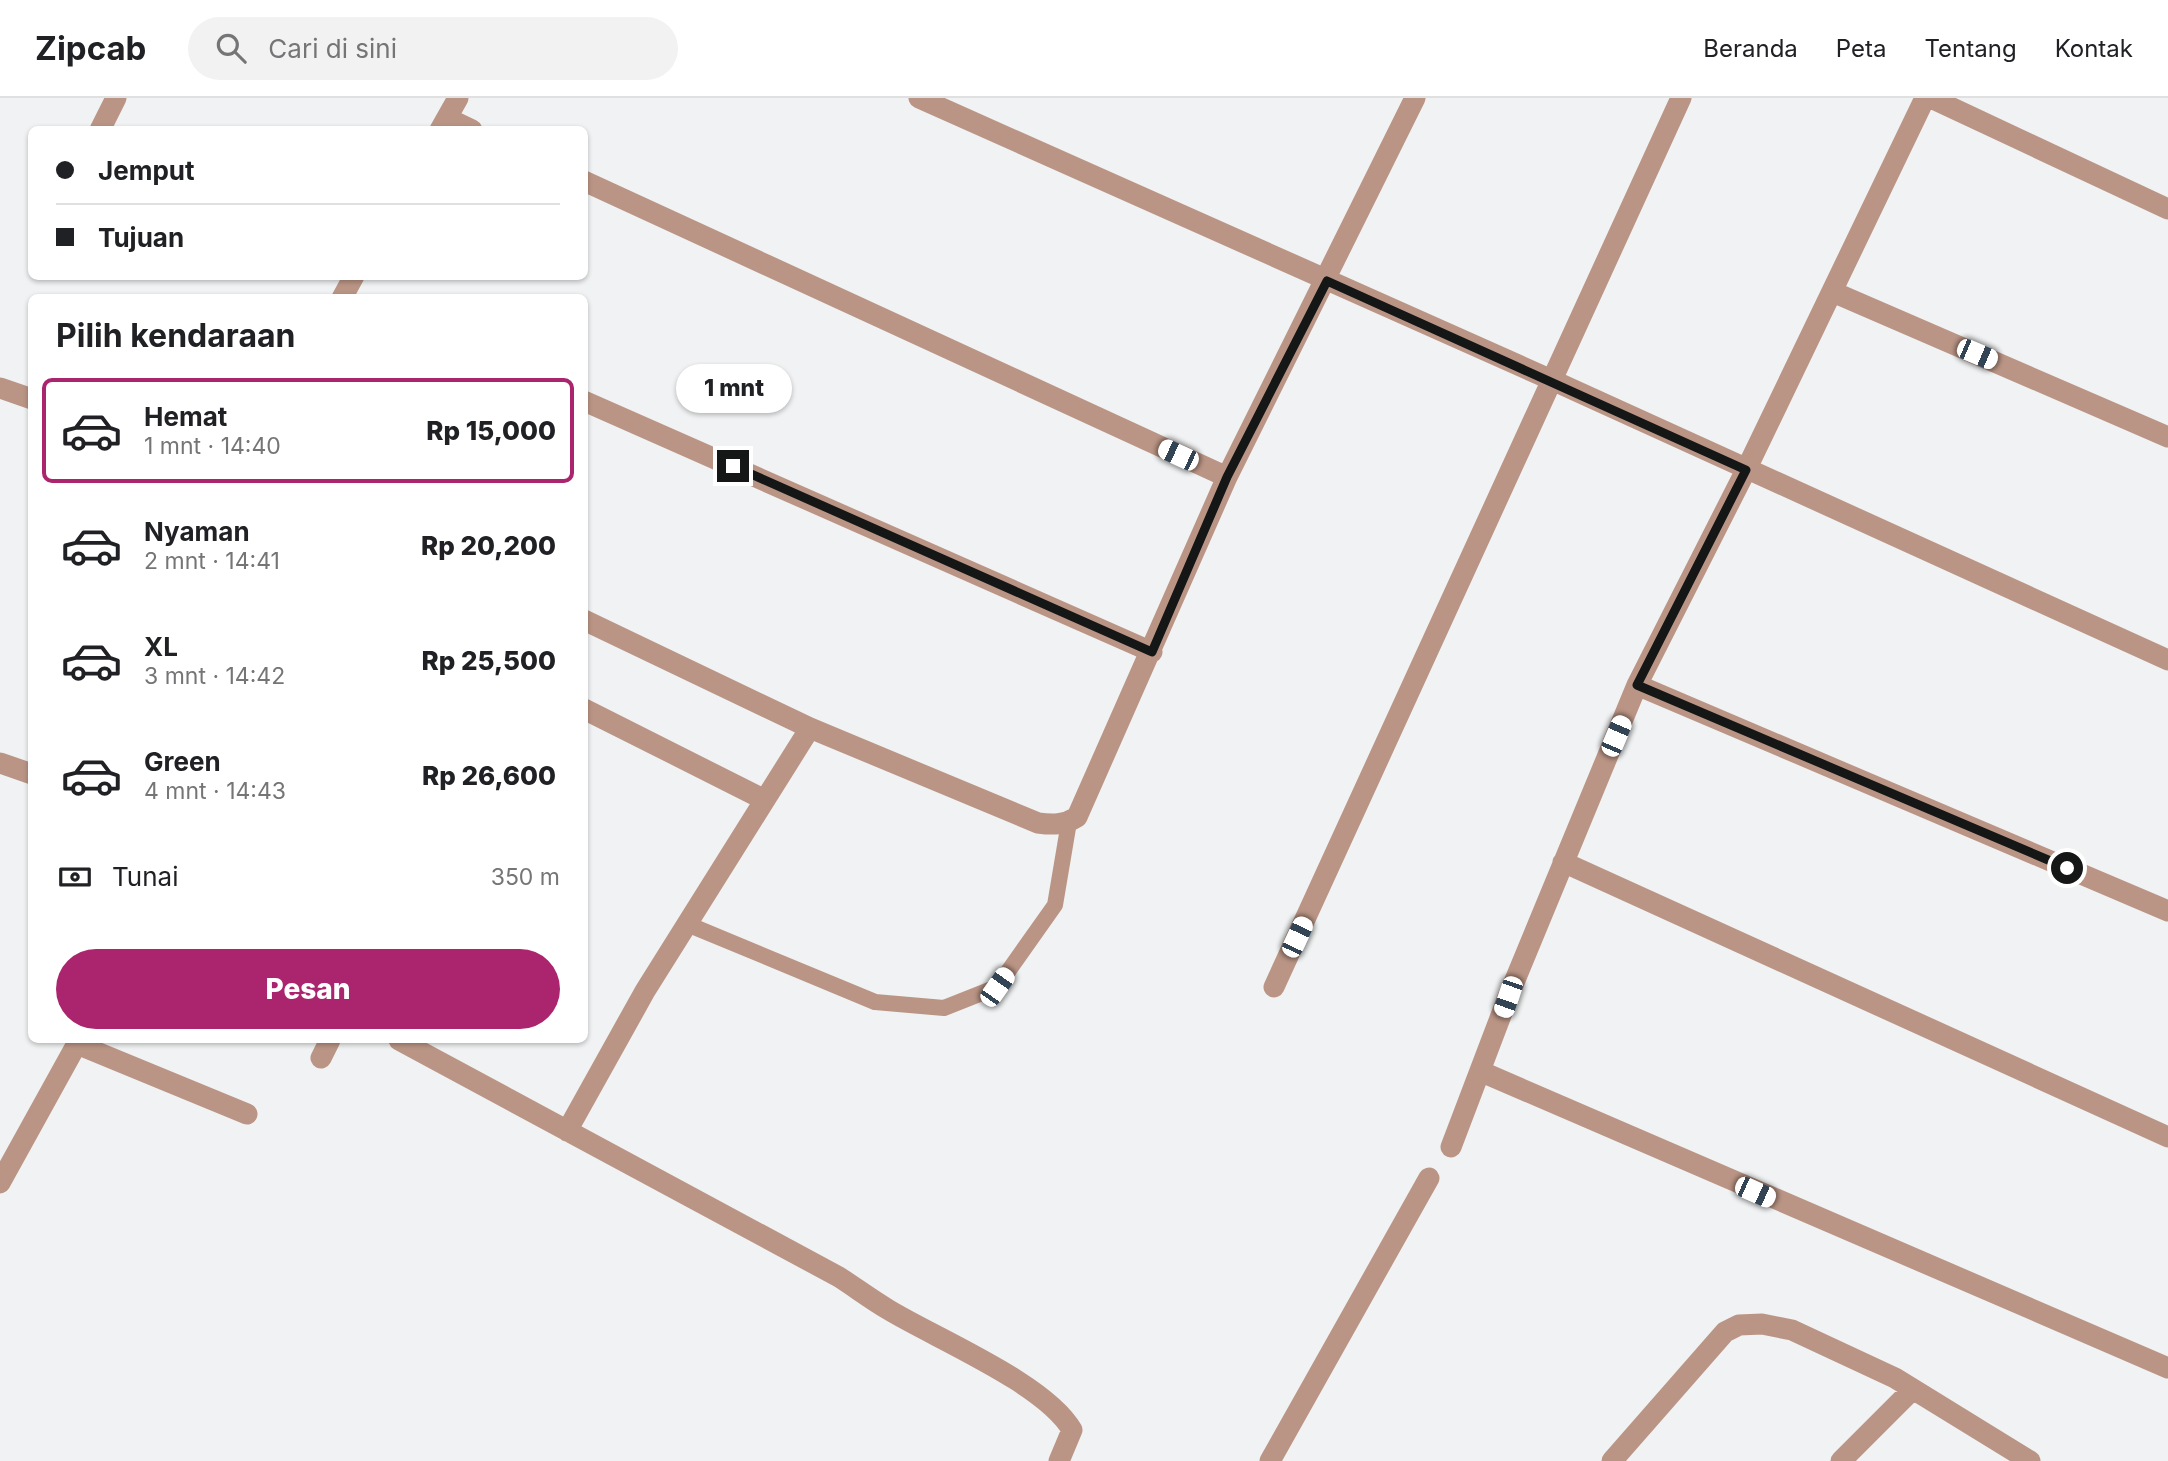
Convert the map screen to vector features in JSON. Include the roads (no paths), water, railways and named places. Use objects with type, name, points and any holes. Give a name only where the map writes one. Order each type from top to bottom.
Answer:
[{"type":"street","points":[[102,126],[116,98]]},
{"type":"street","points":[[443,124],[458,98]]},
{"type":"street","points":[[919,98],[1554,381],[2168,660]]},
{"type":"street","points":[[588,622],[810,728],[1038,823],[1069,822],[1077,817],[1227,477],[1327,281],[1415,98]]},
{"type":"street","points":[[1274,987],[1554,381],[1681,98]]},
{"type":"street","points":[[1451,1147],[1482,1072],[1508,997],[1637,685],[1746,470],[1925,98]]},
{"type":"street","points":[[1931,98],[2168,209]]},
{"type":"street","points":[[588,183],[1227,477]]},
{"type":"street","points":[[1833,292],[2168,437]]},
{"type":"street","points":[[0,388],[28,398]]},
{"type":"street","points":[[588,403],[1152,652]]},
{"type":"street","points":[[1637,685],[2168,911]]},
{"type":"street","points":[[588,711],[765,800]]},
{"type":"street","points":[[567,1131],[645,991],[810,728]]},
{"type":"street","points":[[0,763],[28,773]]},
{"type":"street","points":[[1563,862],[2168,1137]]},
{"type":"street","points":[[0,1183],[77,1043]]},
{"type":"street","points":[[80,1043],[247,1114]]},
{"type":"street","points":[[405,1043],[839,1278],[888,1310],[1005,1373],[1064,1416],[1072,1430],[1059,1461]]},
{"type":"street","points":[[1482,1072],[2168,1368]]},
{"type":"street","points":[[1270,1461],[1429,1178]]},
{"type":"street","points":[[1613,1461],[1725,1332],[1740,1325],[1762,1324],[1792,1330],[1913,1389],[2030,1461]]},
{"type":"street","points":[[1842,1461],[1913,1389]]},
{"type":"lane","points":[[687,925],[875,1002],[944,1008],[997,987],[1055,905],[1069,822]]}]
